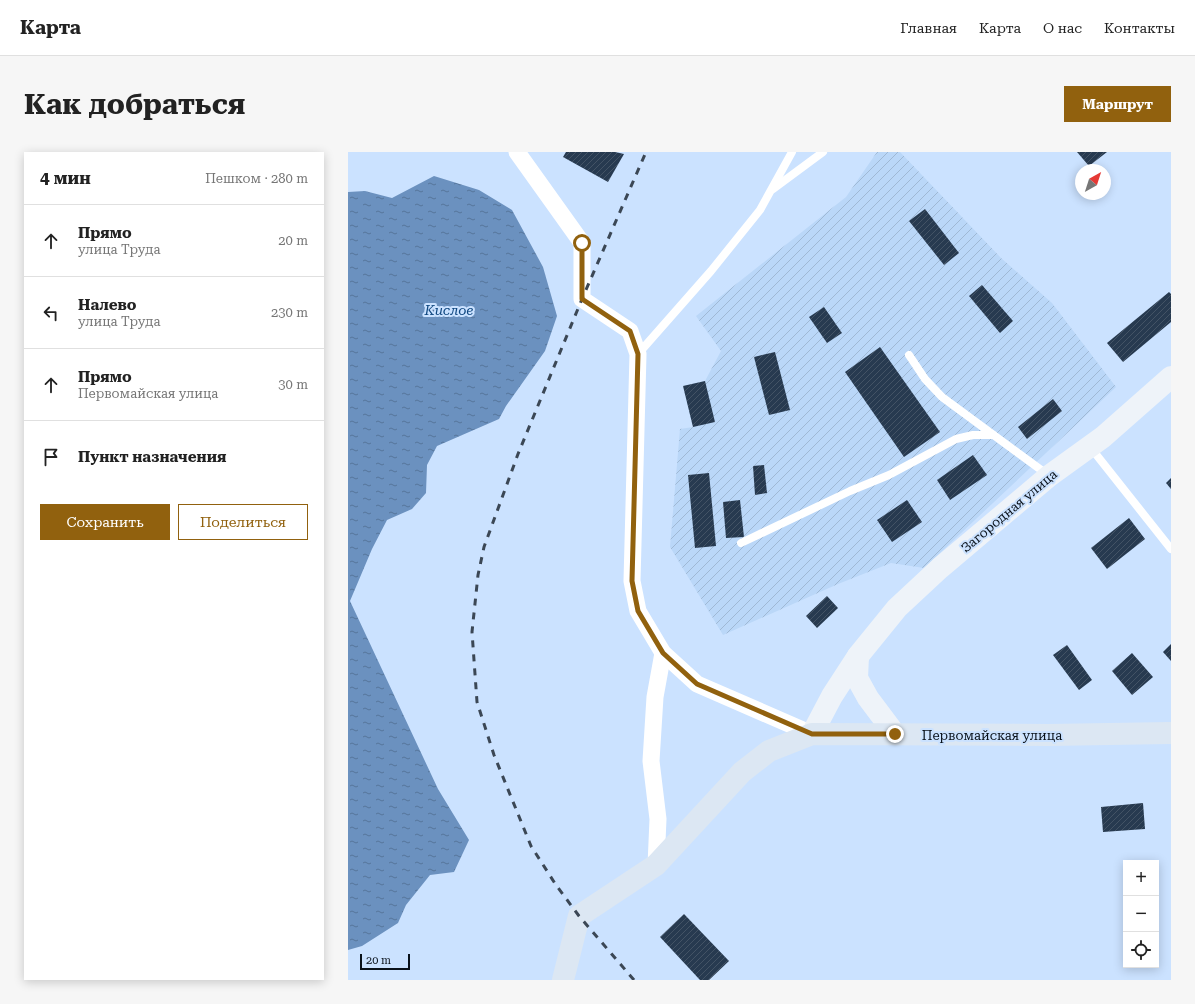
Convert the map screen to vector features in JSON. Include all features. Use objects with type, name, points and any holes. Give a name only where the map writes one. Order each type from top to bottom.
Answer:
[{"type":"main road","name":"Первомайская улица","points":[[812,734],[1048,735],[1171,733]]},
{"type":"main road","points":[[563,980],[579,916],[656,865],[742,772],[769,751],[812,734]]},
{"type":"street","points":[[517,152],[582,243],[582,299],[630,331],[638,354],[632,581],[638,611],[663,653],[697,684],[812,734]]},
{"type":"street","name":"Загородная улица","points":[[812,734],[832,696],[858,656],[897,608],[940,568],[1049,476],[1103,437],[1171,377]]},
{"type":"street","points":[[656,865],[658,819],[650,761],[656,697],[663,653]]},
{"type":"street","points":[[858,656],[857,678],[868,698],[895,734]]},
{"type":"lane","points":[[638,354],[711,271],[760,210],[792,152]]},
{"type":"lane","points":[[771,190],[823,152]]},
{"type":"lane","points":[[909,355],[925,379],[942,397],[1049,476]]},
{"type":"lane","points":[[741,544],[850,491],[889,475],[956,439],[973,435],[993,435]]},
{"type":"lane","points":[[1090,447],[1171,549]]},
{"type":"shaded area","points":[[877,152],[900,152],[1001,258],[1052,303],[1116,387],[924,568],[891,563],[838,584],[723,635],[670,547],[680,429],[693,427],[683,386],[705,381],[721,351],[696,316],[846,197]]},
{"type":"water","name":"Кислое","points":[[434,176],[479,190],[512,210],[543,267],[557,316],[545,351],[506,406],[499,419],[437,446],[427,465],[426,493],[412,509],[387,520],[372,549],[350,601],[438,789],[469,840],[454,872],[430,875],[406,905],[398,923],[362,946],[348,950],[348,192],[365,191],[392,198]]},
{"type":"building","points":[[566,152],[615,152],[624,154],[608,182],[563,157]]},
{"type":"building","points":[[1077,152],[1107,152],[1092,164],[1087,164]]},
{"type":"building","points":[[925,209],[959,253],[944,265],[909,221]]},
{"type":"building","points":[[982,285],[1013,321],[1000,333],[969,296]]},
{"type":"building","points":[[1169,292],[1171,294],[1171,322],[1123,362],[1107,343]]},
{"type":"building","points":[[824,307],[842,333],[827,343],[809,317]]},
{"type":"building","points":[[880,347],[940,432],[904,457],[845,372]]},
{"type":"building","points":[[775,352],[790,410],[769,415],[754,357]]},
{"type":"building","points":[[705,381],[715,422],[693,427],[683,386]]},
{"type":"building","points":[[1053,399],[1062,411],[1027,439],[1018,427]]},
{"type":"building","points":[[973,455],[987,475],[950,500],[937,480]]},
{"type":"building","points":[[764,465],[767,493],[755,495],[753,466]]},
{"type":"building","points":[[709,473],[716,546],[695,548],[688,475]]},
{"type":"building","points":[[1171,478],[1171,489],[1166,483]]},
{"type":"building","points":[[740,500],[744,537],[726,538],[723,502]]},
{"type":"building","points":[[907,500],[922,522],[892,542],[877,520]]},
{"type":"building","points":[[1129,518],[1145,539],[1107,569],[1091,548]]},
{"type":"building","points":[[827,596],[838,608],[817,628],[806,616]]},
{"type":"building","points":[[1171,644],[1171,661],[1163,652]]},
{"type":"building","points":[[1067,645],[1092,680],[1079,690],[1053,655]]},
{"type":"building","points":[[1132,653],[1153,677],[1132,695],[1112,671]]},
{"type":"building","points":[[1143,803],[1145,829],[1103,832],[1101,807]]},
{"type":"building","points":[[684,914],[729,961],[709,980],[700,980],[660,937]]},
{"type":"railway","points":[[634,980],[579,916],[556,885],[531,846],[494,755],[477,702],[472,632],[478,575],[484,547],[518,454],[582,299],[646,152]]},
{"type":"route","points":[[582,243],[582,299],[630,331],[638,354],[632,581],[638,611],[663,653],[697,684],[748,704],[812,734],[895,734]]}]
